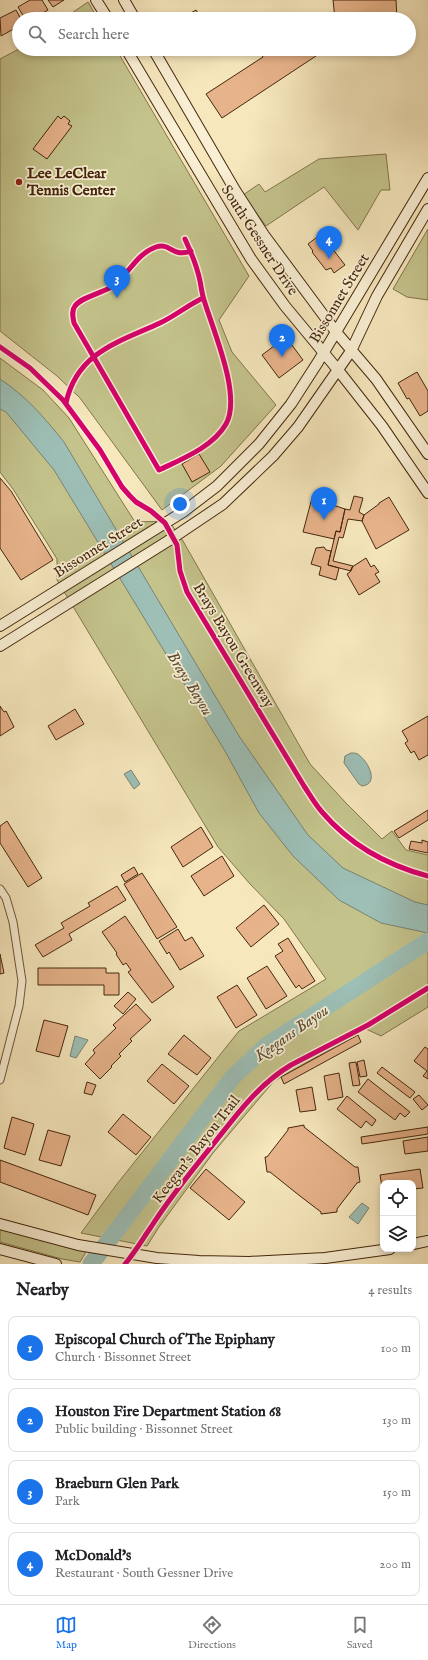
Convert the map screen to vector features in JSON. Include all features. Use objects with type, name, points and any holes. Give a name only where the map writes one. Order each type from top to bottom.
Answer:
[{"type":"main road","points":[[96,0],[104,12]]},
{"type":"main road","points":[[124,0],[131,12]]},
{"type":"main road","name":"South Gessner Drive","points":[[130,56],[251,259],[285,306],[424,477],[428,494]]},
{"type":"main road","name":"South Gessner Drive","points":[[157,56],[235,190],[264,235],[350,351],[376,379],[428,454]]},
{"type":"main road","name":"Bissonnet Street","points":[[0,626],[201,499],[234,470],[259,444],[279,420],[324,353],[428,178]]},
{"type":"main road","points":[[0,646],[79,598],[223,504],[273,456],[298,427],[350,351],[378,296],[427,210],[414,203]]},
{"type":"main road","points":[[234,470],[247,482]]},
{"type":"main road","points":[[28,609],[38,623]]},
{"type":"main road","points":[[0,1224],[78,1245],[157,1258],[199,1261],[326,1261],[380,1251]]},
{"type":"main road","points":[[416,1244],[428,1242]]},
{"type":"main road","points":[[0,1249],[56,1264]]},
{"type":"street","points":[[0,889],[6,898],[13,922],[22,981],[19,1006],[0,1080]]},
{"type":"shaded area","points":[[88,2],[94,12],[73,12]]},
{"type":"shaded area","points":[[12,53],[12,56],[120,56],[249,276],[219,320],[232,352],[276,405],[221,466],[162,510],[80,398],[57,376],[0,331],[0,59]]},
{"type":"shaded area","points":[[386,154],[390,190],[381,190],[358,230],[324,187],[266,226],[243,195],[259,184],[265,192],[319,159]]},
{"type":"shaded area","points":[[428,229],[428,300],[407,297],[393,289]]},
{"type":"shaded area","points":[[0,358],[43,390],[69,418],[135,522],[169,521],[183,541],[310,764],[382,839],[392,831],[406,850],[428,855],[428,1007],[381,1036],[366,1029],[274,1081],[213,1153],[159,1227],[147,1246],[81,1233],[117,1184],[239,1031],[326,979],[284,919],[250,884],[218,847],[57,580],[57,559],[13,489],[0,472]]},
{"type":"shaded area","points":[[0,1229],[86,1252],[80,1262],[62,1259],[0,1242]]},
{"type":"water","name":"Brays Bayou","points":[[0,379],[19,393],[35,408],[64,442],[239,736],[308,835],[343,868],[415,902],[428,905],[428,933],[381,923],[339,900],[293,856],[259,813],[225,751],[54,470],[6,412],[0,409]]},
{"type":"water","points":[[351,753],[356,753],[359,755],[369,768],[371,777],[367,784],[362,786],[359,784],[344,763],[345,756]]},
{"type":"water","points":[[131,770],[140,784],[134,789],[124,774]]},
{"type":"water","points":[[75,1036],[88,1040],[76,1058],[70,1056]]},
{"type":"water","points":[[362,1203],[369,1208],[358,1224],[349,1217]]},
{"type":"building","points":[[30,0],[42,0],[48,10],[44,12],[21,12],[18,7]]},
{"type":"building","points":[[48,0],[64,0],[53,7]]},
{"type":"building","points":[[333,0],[396,0],[397,12],[334,12]]},
{"type":"building","points":[[12,12],[12,30],[1,36],[0,18]]},
{"type":"building","points":[[316,56],[222,118],[206,94],[263,57]]},
{"type":"building","points":[[58,116],[61,119],[64,116],[70,121],[68,124],[72,126],[47,159],[33,149]]},
{"type":"building","points":[[321,234],[345,265],[334,273],[331,268],[326,270],[312,252],[313,251],[308,244]]},
{"type":"building","points":[[286,337],[303,360],[279,378],[262,355]]},
{"type":"building","points":[[417,372],[428,391],[428,411],[420,416],[409,398],[407,399],[398,383]]},
{"type":"building","points":[[199,454],[210,472],[192,482],[182,464]]},
{"type":"building","points":[[0,478],[11,491],[53,560],[21,580],[0,548]]},
{"type":"building","points":[[354,496],[363,498],[359,512],[364,515],[362,521],[348,519],[343,538],[339,537],[333,561],[353,566],[351,571],[328,565],[336,531],[340,532],[345,509],[350,510]]},
{"type":"building","points":[[389,497],[409,530],[376,549],[362,521],[364,515]]},
{"type":"building","points":[[312,498],[345,509],[340,532],[336,531],[334,539],[303,532]]},
{"type":"building","points":[[324,547],[326,550],[331,551],[328,565],[339,568],[336,580],[319,575],[321,567],[311,564],[316,548]]},
{"type":"building","points":[[366,558],[371,567],[374,565],[379,572],[375,574],[380,582],[359,595],[347,574],[350,572],[352,567]]},
{"type":"building","points":[[0,706],[4,712],[6,711],[14,727],[0,736]]},
{"type":"building","points":[[75,709],[84,724],[56,740],[48,726]]},
{"type":"building","points":[[428,716],[428,755],[419,760],[414,751],[411,753],[405,743],[408,741],[402,731]]},
{"type":"building","points":[[428,810],[428,820],[399,838],[394,831]]},
{"type":"building","points":[[7,821],[42,878],[28,887],[0,843],[0,826]]},
{"type":"building","points":[[201,827],[213,847],[183,867],[171,847]]},
{"type":"building","points":[[422,840],[428,842],[428,853],[409,849],[411,841],[422,843]]},
{"type":"building","points":[[222,856],[234,876],[204,896],[191,876]]},
{"type":"building","points":[[134,867],[138,874],[125,882],[121,875]]},
{"type":"building","points":[[142,873],[177,927],[157,939],[124,884]]},
{"type":"building","points":[[117,886],[126,900],[69,934],[72,940],[43,957],[35,945],[64,928],[61,923],[90,906],[88,903]]},
{"type":"building","points":[[264,905],[279,924],[251,947],[236,928]]},
{"type":"building","points":[[125,916],[174,987],[152,1003],[128,972],[131,970],[126,963],[123,965],[116,954],[117,953],[102,932]]},
{"type":"building","points":[[178,929],[185,941],[192,937],[204,956],[180,970],[169,952],[167,954],[159,941]]},
{"type":"building","points":[[288,938],[315,981],[302,989],[299,985],[296,988],[275,956],[283,951],[278,944]]},
{"type":"building","points":[[0,954],[4,973],[0,974]]},
{"type":"building","points":[[267,966],[287,996],[266,1009],[247,978]]},
{"type":"building","points":[[38,968],[106,968],[106,973],[119,973],[119,995],[104,995],[104,985],[38,985]]},
{"type":"building","points":[[237,985],[257,1015],[236,1028],[217,997]]},
{"type":"building","points":[[128,992],[136,999],[123,1014],[114,1006]]},
{"type":"building","points":[[136,1004],[151,1020],[130,1039],[132,1041],[119,1054],[121,1056],[100,1079],[85,1064],[95,1053],[93,1050],[116,1028],[113,1025]]},
{"type":"building","points":[[44,1020],[68,1026],[59,1057],[36,1051]]},
{"type":"building","points":[[184,1035],[211,1058],[197,1075],[168,1054]]},
{"type":"building","points":[[358,1035],[361,1042],[284,1084],[281,1077]]},
{"type":"building","points":[[425,1047],[428,1049],[428,1079],[423,1076],[427,1071],[414,1061]]},
{"type":"building","points":[[364,1060],[367,1076],[360,1077],[357,1062]]},
{"type":"building","points":[[356,1062],[360,1085],[353,1086],[349,1063]]},
{"type":"building","points":[[162,1064],[189,1086],[174,1104],[147,1081]]},
{"type":"building","points":[[382,1067],[415,1092],[410,1098],[377,1073]]},
{"type":"building","points":[[339,1073],[343,1097],[328,1100],[324,1076]]},
{"type":"building","points":[[368,1079],[410,1112],[405,1117],[400,1113],[395,1120],[358,1092]]},
{"type":"building","points":[[87,1082],[96,1085],[92,1095],[84,1093]]},
{"type":"building","points":[[312,1087],[316,1110],[300,1112],[296,1090]]},
{"type":"building","points":[[419,1095],[428,1105],[422,1110],[413,1099]]},
{"type":"building","points":[[347,1096],[376,1120],[372,1126],[366,1121],[361,1128],[337,1109]]},
{"type":"building","points":[[123,1114],[151,1137],[136,1155],[108,1132]]},
{"type":"building","points":[[12,1117],[34,1124],[25,1155],[4,1148]]},
{"type":"building","points":[[304,1125],[304,1127],[355,1167],[358,1167],[360,1182],[357,1183],[337,1209],[337,1212],[321,1214],[321,1212],[270,1172],[267,1172],[265,1157],[267,1157],[288,1128]]},
{"type":"building","points":[[428,1127],[428,1134],[362,1144],[361,1137]]},
{"type":"building","points":[[48,1130],[70,1136],[61,1166],[39,1160]]},
{"type":"building","points":[[428,1137],[428,1151],[405,1154],[403,1141]]},
{"type":"building","points":[[0,1160],[96,1195],[88,1215],[0,1182]]},
{"type":"building","points":[[206,1169],[245,1202],[229,1220],[190,1188]]},
{"type":"building","points":[[420,1169],[423,1188],[416,1189],[416,1180],[381,1180],[380,1175]]},
{"type":"waterway","name":"Keegans Bayou","points":[[91,1264],[233,1077],[266,1046],[428,941]]},
{"type":"cycle path","points":[[185,239],[191,251],[199,276],[203,297],[224,363],[231,397],[230,412],[226,424],[205,446],[187,457],[159,470],[74,323],[73,312],[75,306],[82,300],[113,286],[124,276],[138,259],[149,250],[156,247],[165,246],[179,253],[191,251]]},
{"type":"cycle path","points":[[66,403],[72,386],[80,372],[90,360],[115,343],[166,320],[203,298]]},
{"type":"cycle path","name":"Brays Bayou Greenway","points":[[0,347],[30,368],[63,400],[100,450],[122,487],[136,502],[151,511],[165,523],[177,545],[180,571],[187,592],[319,809],[344,834],[383,860],[428,876]]},
{"type":"cycle path","name":"Keegan's Bayou Trail","points":[[125,1264],[190,1173],[259,1090],[291,1065],[368,1025],[428,988]]},
{"type":"place","name":"Lee LeClear Tennis Center","points":[[19,182]]},
{"type":"place","name":"McDonald's","points":[[329,259]]},
{"type":"place","name":"Braeburn Glen Park","points":[[117,298]]},
{"type":"place","name":"Houston Fire Department Station 68","points":[[282,357]]},
{"type":"place","name":"Episcopal Church of The Epiphany","points":[[324,520]]}]
